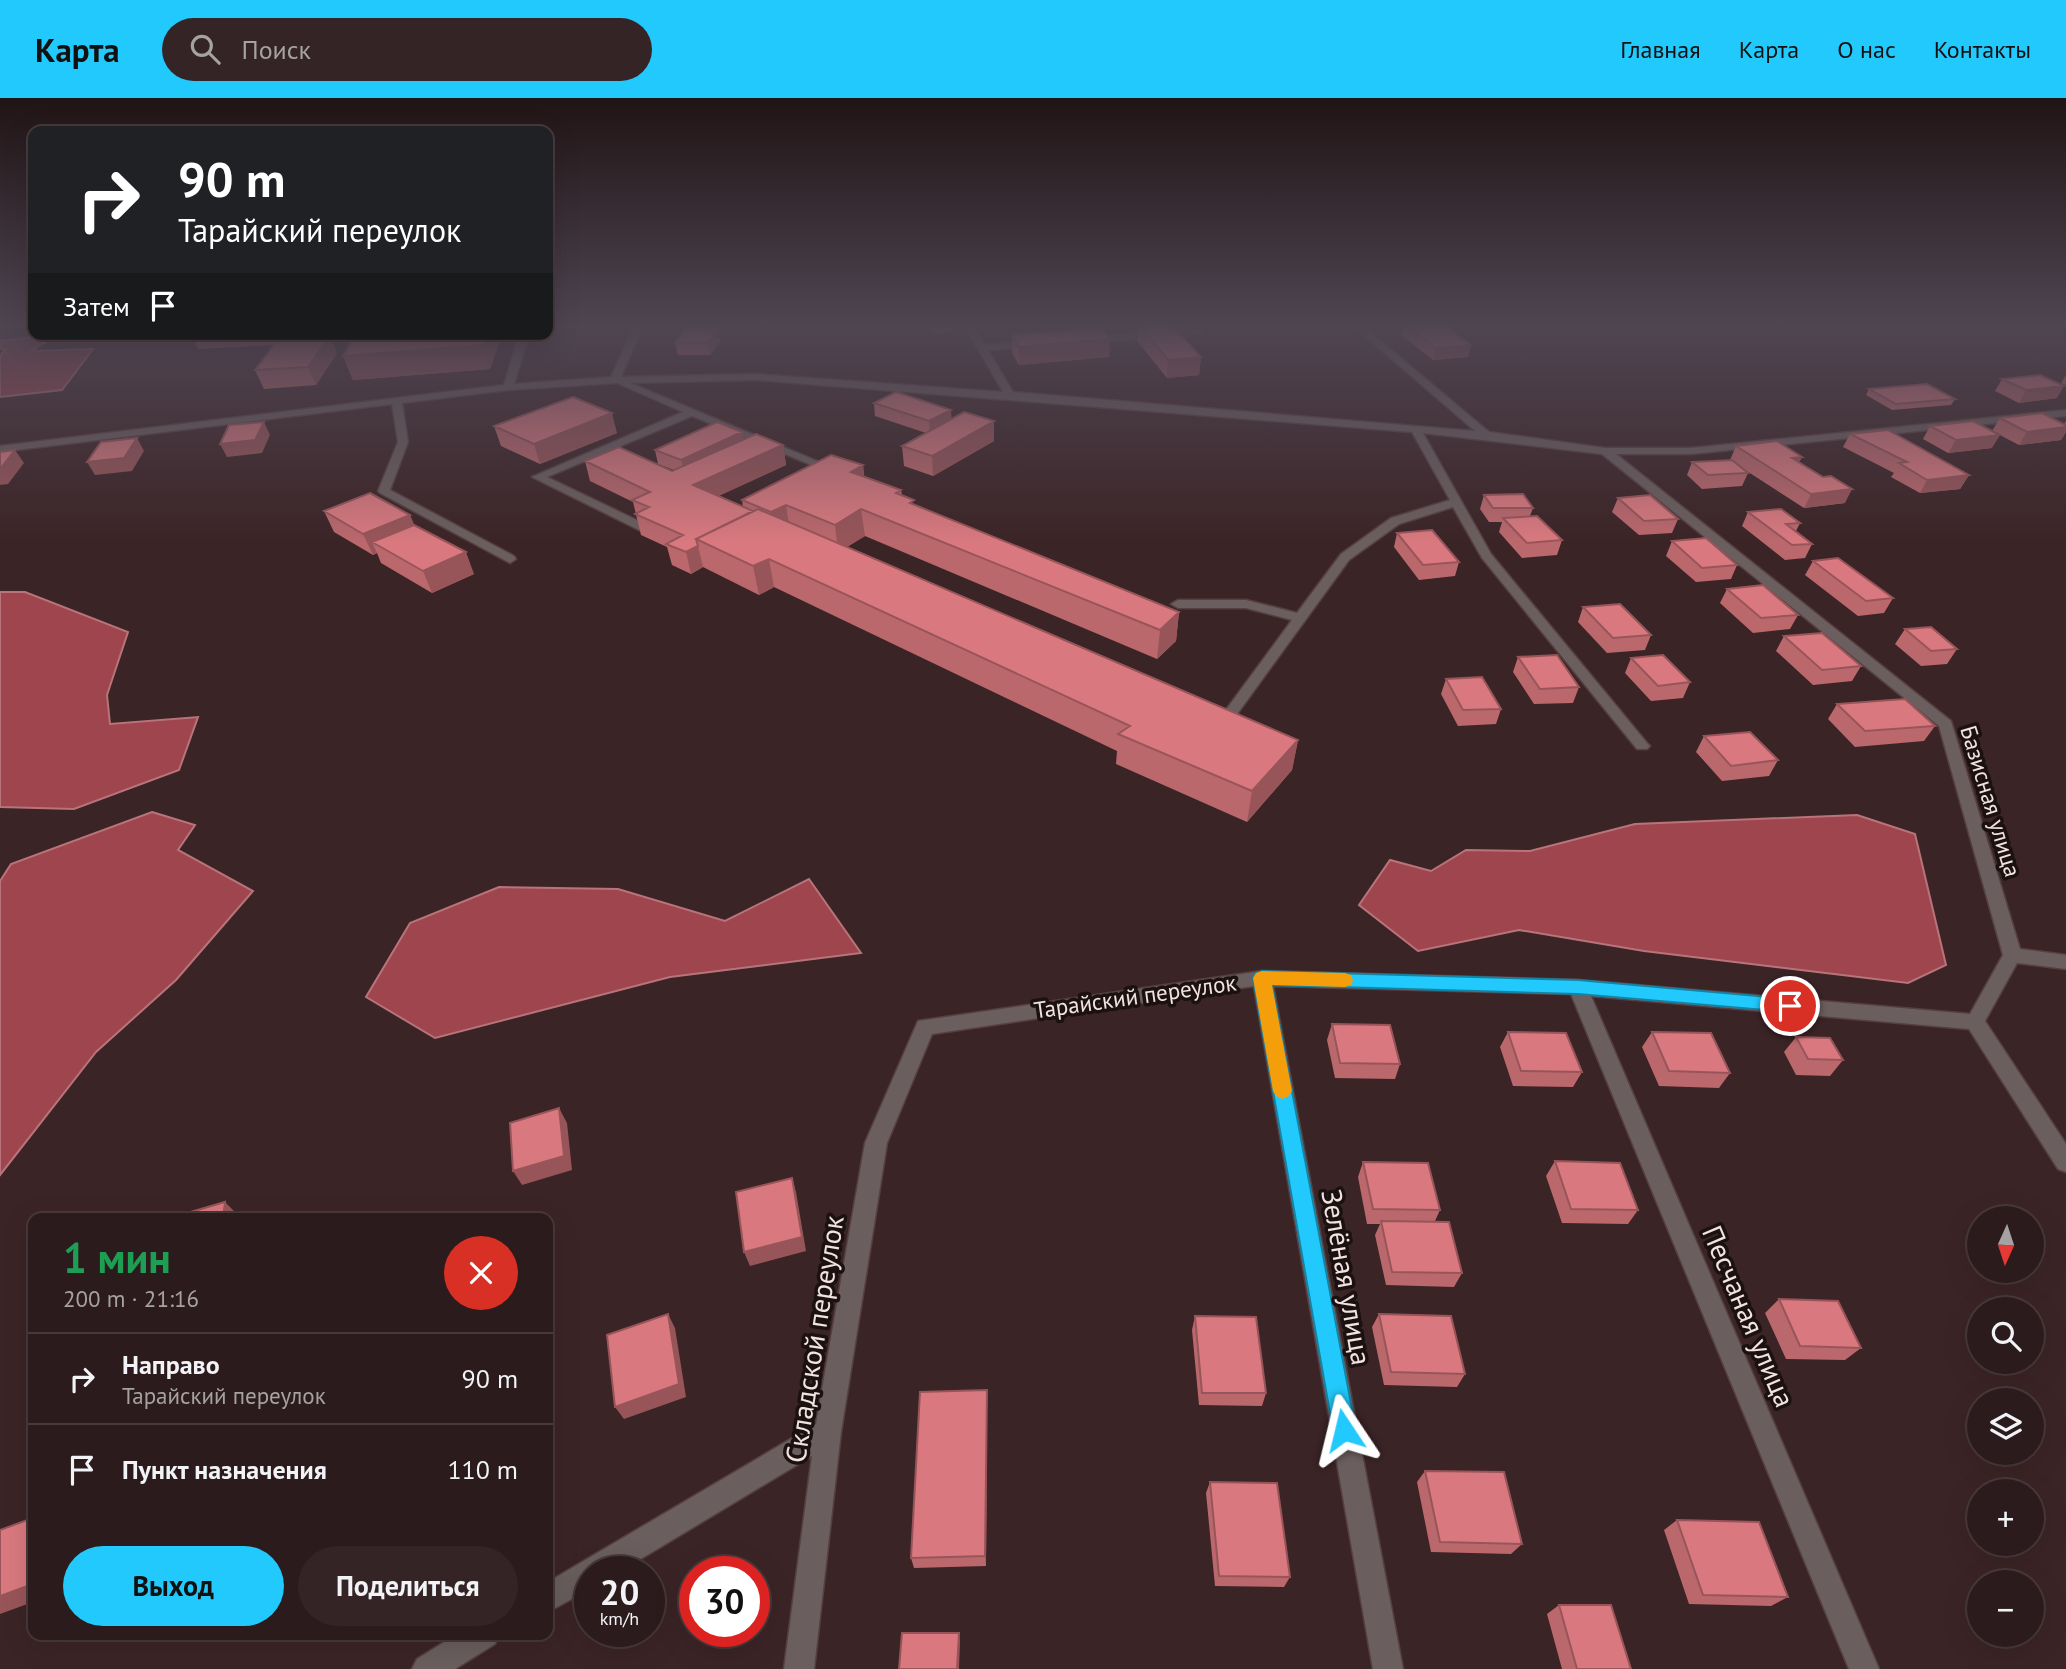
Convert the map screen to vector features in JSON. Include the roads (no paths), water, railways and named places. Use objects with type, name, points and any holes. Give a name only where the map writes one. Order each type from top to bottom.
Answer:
[{"type":"street","points":[[0,449],[428,396]]},
{"type":"street","points":[[654,396],[844,475]]},
{"type":"street","points":[[1025,396],[1486,435],[1605,451],[1691,451],[2066,413]]},
{"type":"street","points":[[1440,396],[1486,435]]},
{"type":"street","points":[[396,400],[403,442],[384,491],[510,559]]},
{"type":"street","points":[[641,527],[538,477],[692,412]]},
{"type":"street","points":[[1416,430],[1486,555],[1642,746]]},
{"type":"street","name":"Базисная улица","points":[[1605,451],[1946,724],[2012,955]]},
{"type":"street","points":[[1222,725],[1345,557],[1395,521],[1456,502]]},
{"type":"street","points":[[1178,604],[1247,604],[1300,618]]},
{"type":"street","points":[[2066,962],[2012,955],[1975,1022],[2066,1162]]},
{"type":"street","name":"Тарайский переулок","points":[[925,1027],[1262,978],[1578,987],[1975,1022]]},
{"type":"street","name":"Зелёная улица","points":[[1262,978],[1388,1669]]},
{"type":"street","name":"Песчаная улица","points":[[1578,987],[1864,1669]]},
{"type":"street","name":"Складской переулок","points":[[799,1669],[828,1432],[876,1143],[925,1027]]},
{"type":"street","points":[[618,1556],[828,1432]]},
{"type":"street","points":[[553,1595],[574,1582]]},
{"type":"street","points":[[427,1669],[475,1640]]}]
